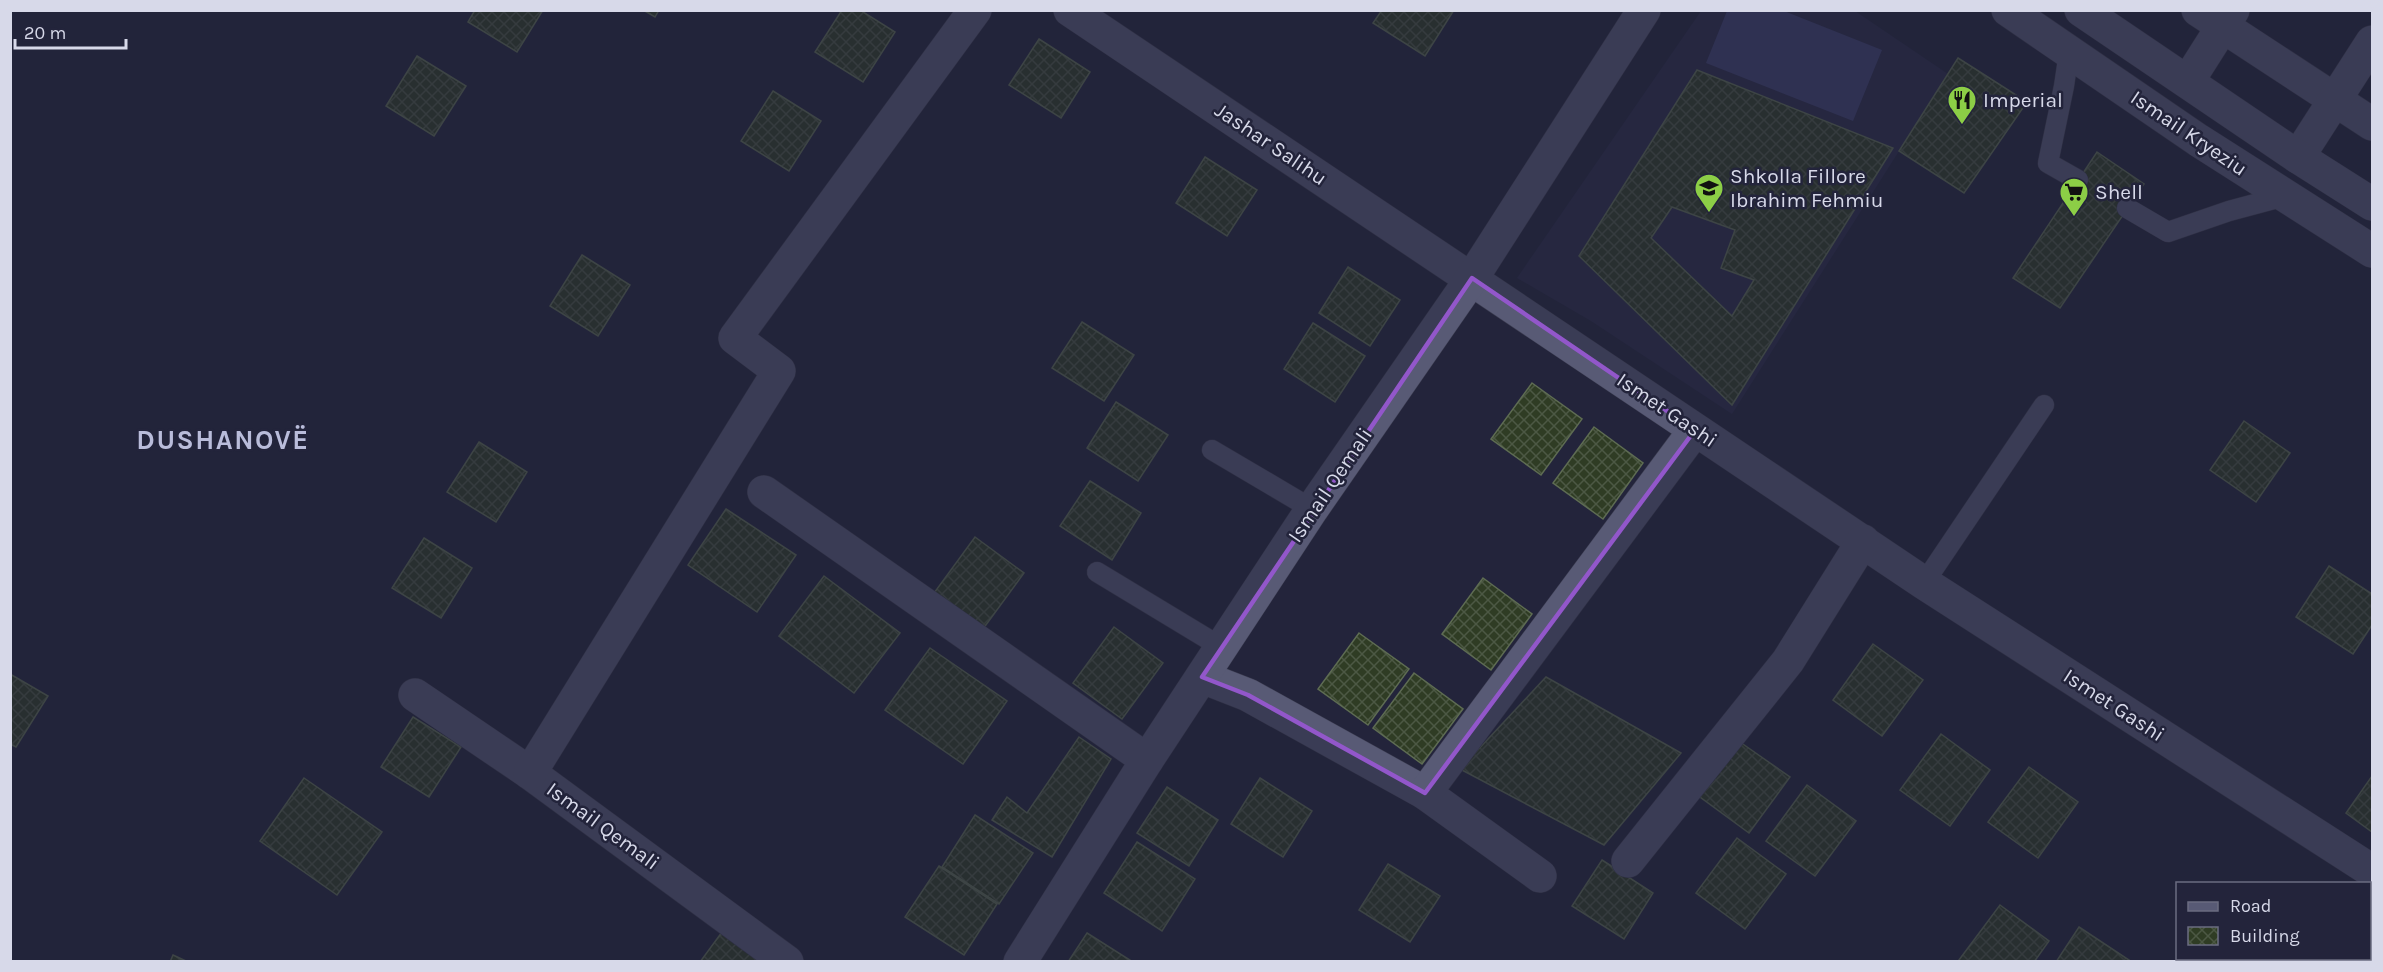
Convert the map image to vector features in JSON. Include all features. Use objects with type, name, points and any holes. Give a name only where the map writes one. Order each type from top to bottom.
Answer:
[{"type":"street","points":[[530,773],[779,371],[735,338],[975,10]]},
{"type":"street","name":"Jashar Salihu","points":[[1070,10],[1472,278]]},
{"type":"street","name":"Ismail Qemali","points":[[1020,962],[1221,647],[1312,509],[1472,278],[1644,10]]},
{"type":"street","name":"Ismail Kryeziu","points":[[2008,10],[2285,196],[2373,251]]},
{"type":"street","name":"Ismail Kryeziu","points":[[2081,10],[2298,158],[2373,204]]},
{"type":"street","points":[[2188,81],[2218,16],[2335,100],[2373,124]]},
{"type":"street","points":[[2298,158],[2373,42]]},
{"type":"street","name":"Ismet Gashi","points":[[1472,278],[1924,583],[2366,874]]},
{"type":"street","points":[[1425,793],[1695,430]]},
{"type":"street","points":[[764,492],[1147,760]]},
{"type":"street","points":[[1628,861],[1788,661],[1863,541]]},
{"type":"street","points":[[1202,677],[1248,695],[1425,793],[1540,876]]},
{"type":"street","name":"Ismail Qemali","points":[[415,695],[530,773],[787,962]]},
{"type":"lane","points":[[2068,52],[2064,86],[2048,163],[2078,180]]},
{"type":"lane","points":[[2127,208],[2168,232],[2229,211],[2285,196]]},
{"type":"lane","points":[[1924,583],[2044,405]]},
{"type":"lane","points":[[1212,450],[1312,509]]},
{"type":"lane","points":[[1097,572],[1221,647]]},
{"type":"highlighted area","points":[[1472,278],[1695,430],[1425,793],[1248,695],[1202,677]]},
{"type":"shaded area","name":"Shkolla Fillore Ibrahim Fehmiu","points":[[1701,11],[1855,11],[1948,74],[1732,414],[1591,321],[1517,278]]},
{"type":"shaded area","points":[[1727,11],[1784,11],[1882,50],[1853,121],[1706,63]]},
{"type":"building","points":[[475,10],[543,10],[517,52],[468,22]]},
{"type":"building","points":[[643,10],[659,10],[655,17]]},
{"type":"building","points":[[842,10],[860,10],[895,32],[863,82],[815,52]]},
{"type":"building","points":[[1382,10],[1454,10],[1425,56],[1373,23]]},
{"type":"building","points":[[1039,39],[1090,72],[1061,118],[1009,85]]},
{"type":"building","points":[[417,56],[466,86],[434,136],[386,106]]},
{"type":"building","name":"Imperial","points":[[1958,58],[2027,102],[1964,193],[1899,151]]},
{"type":"building","points":[[1697,70],[1893,148],[1732,405],[1579,256]],"holes":[[[1672,207],[1735,230],[1721,268],[1754,280],[1732,316],[1651,238]]]},
{"type":"building","points":[[773,91],[821,121],[789,171],[741,141]]},
{"type":"building","points":[[2097,152],[2144,184],[2060,308],[2013,278]]},
{"type":"building","points":[[1205,157],[1257,190],[1227,236],[1176,203]]},
{"type":"building","points":[[582,255],[630,285],[598,336],[550,306]]},
{"type":"building","points":[[1348,267],[1400,300],[1370,346],[1319,313]]},
{"type":"building","points":[[1082,322],[1134,355],[1104,401],[1052,368]]},
{"type":"building","points":[[1313,323],[1365,356],[1335,402],[1284,369]]},
{"type":"building","points":[[1532,383],[1582,419],[1541,475],[1491,439]]},
{"type":"building","points":[[1116,402],[1168,435],[1138,481],[1087,448]]},
{"type":"building","points":[[2244,421],[2290,453],[2256,502],[2210,470]]},
{"type":"building","points":[[1594,427],[1643,463],[1603,519],[1553,483]]},
{"type":"building","points":[[479,442],[527,472],[496,522],[447,492]]},
{"type":"building","points":[[1090,481],[1141,513],[1112,560],[1060,526]]},
{"type":"building","points":[[726,509],[796,555],[757,612],[688,565]]},
{"type":"building","points":[[975,537],[1024,573],[983,629],[934,593]]},
{"type":"building","points":[[424,538],[472,568],[441,618],[392,588]]},
{"type":"building","points":[[2329,566],[2372,594],[2372,625],[2353,654],[2296,617]]},
{"type":"building","points":[[824,576],[900,633],[854,693],[779,636]]},
{"type":"building","points":[[1483,578],[1532,614],[1491,670],[1442,634]]},
{"type":"building","points":[[1114,627],[1163,663],[1122,719],[1073,683]]},
{"type":"building","points":[[1359,633],[1409,669],[1368,725],[1318,689]]},
{"type":"building","points":[[1873,644],[1923,680],[1882,736],[1833,700]]},
{"type":"building","points":[[930,648],[1007,701],[963,764],[885,710]]},
{"type":"building","points":[[1414,673],[1463,709],[1422,764],[1373,728]]},
{"type":"building","points":[[10,674],[48,696],[16,747],[10,744]]},
{"type":"building","points":[[1546,677],[1681,753],[1604,845],[1460,769]]},
{"type":"building","points":[[413,717],[461,747],[429,797],[381,767]]},
{"type":"building","points":[[1941,734],[1990,770],[1950,826],[1900,790]]},
{"type":"building","points":[[1079,737],[1111,759],[1052,857],[992,820],[1007,797],[1027,813]]},
{"type":"building","points":[[1740,742],[1790,777],[1749,833],[1700,797]]},
{"type":"building","points":[[2029,767],[2078,802],[2038,858],[1988,822]]},
{"type":"building","points":[[2372,776],[2372,832],[2346,813]]},
{"type":"building","points":[[304,778],[382,832],[337,895],[260,841]]},
{"type":"building","points":[[1260,778],[1312,811],[1283,857],[1231,824]]},
{"type":"building","points":[[1807,785],[1856,821],[1815,876],[1766,841]]},
{"type":"building","points":[[1167,787],[1218,820],[1189,866],[1137,833]]},
{"type":"building","points":[[975,815],[1033,853],[999,904],[942,867]]},
{"type":"building","points":[[1737,838],[1786,874],[1745,929],[1696,893]]},
{"type":"building","points":[[1137,842],[1195,879],[1162,931],[1104,893]]},
{"type":"building","points":[[1602,860],[1653,893],[1624,939],[1572,906]]},
{"type":"building","points":[[1388,864],[1440,896],[1410,942],[1359,910]]},
{"type":"building","points":[[939,866],[997,904],[964,955],[905,917]]},
{"type":"building","points":[[2000,905],[2049,941],[2034,962],[1961,962],[1959,960]]},
{"type":"building","points":[[2079,927],[2132,962],[2056,962]]},
{"type":"building","points":[[722,932],[763,962],[700,962]]},
{"type":"building","points":[[1087,933],[1133,962],[1068,962]]},
{"type":"building","points":[[173,955],[188,962],[170,962]]},
{"type":"place","name":"Imperial","points":[[1962,126]]},
{"type":"place","name":"Shkolla Fillore Ibrahim Fehmiu","points":[[1709,214]]},
{"type":"place","name":"Shell","points":[[2074,218]]},
{"type":"district","name":"DUSHANOVË","points":[[223,440]]}]
